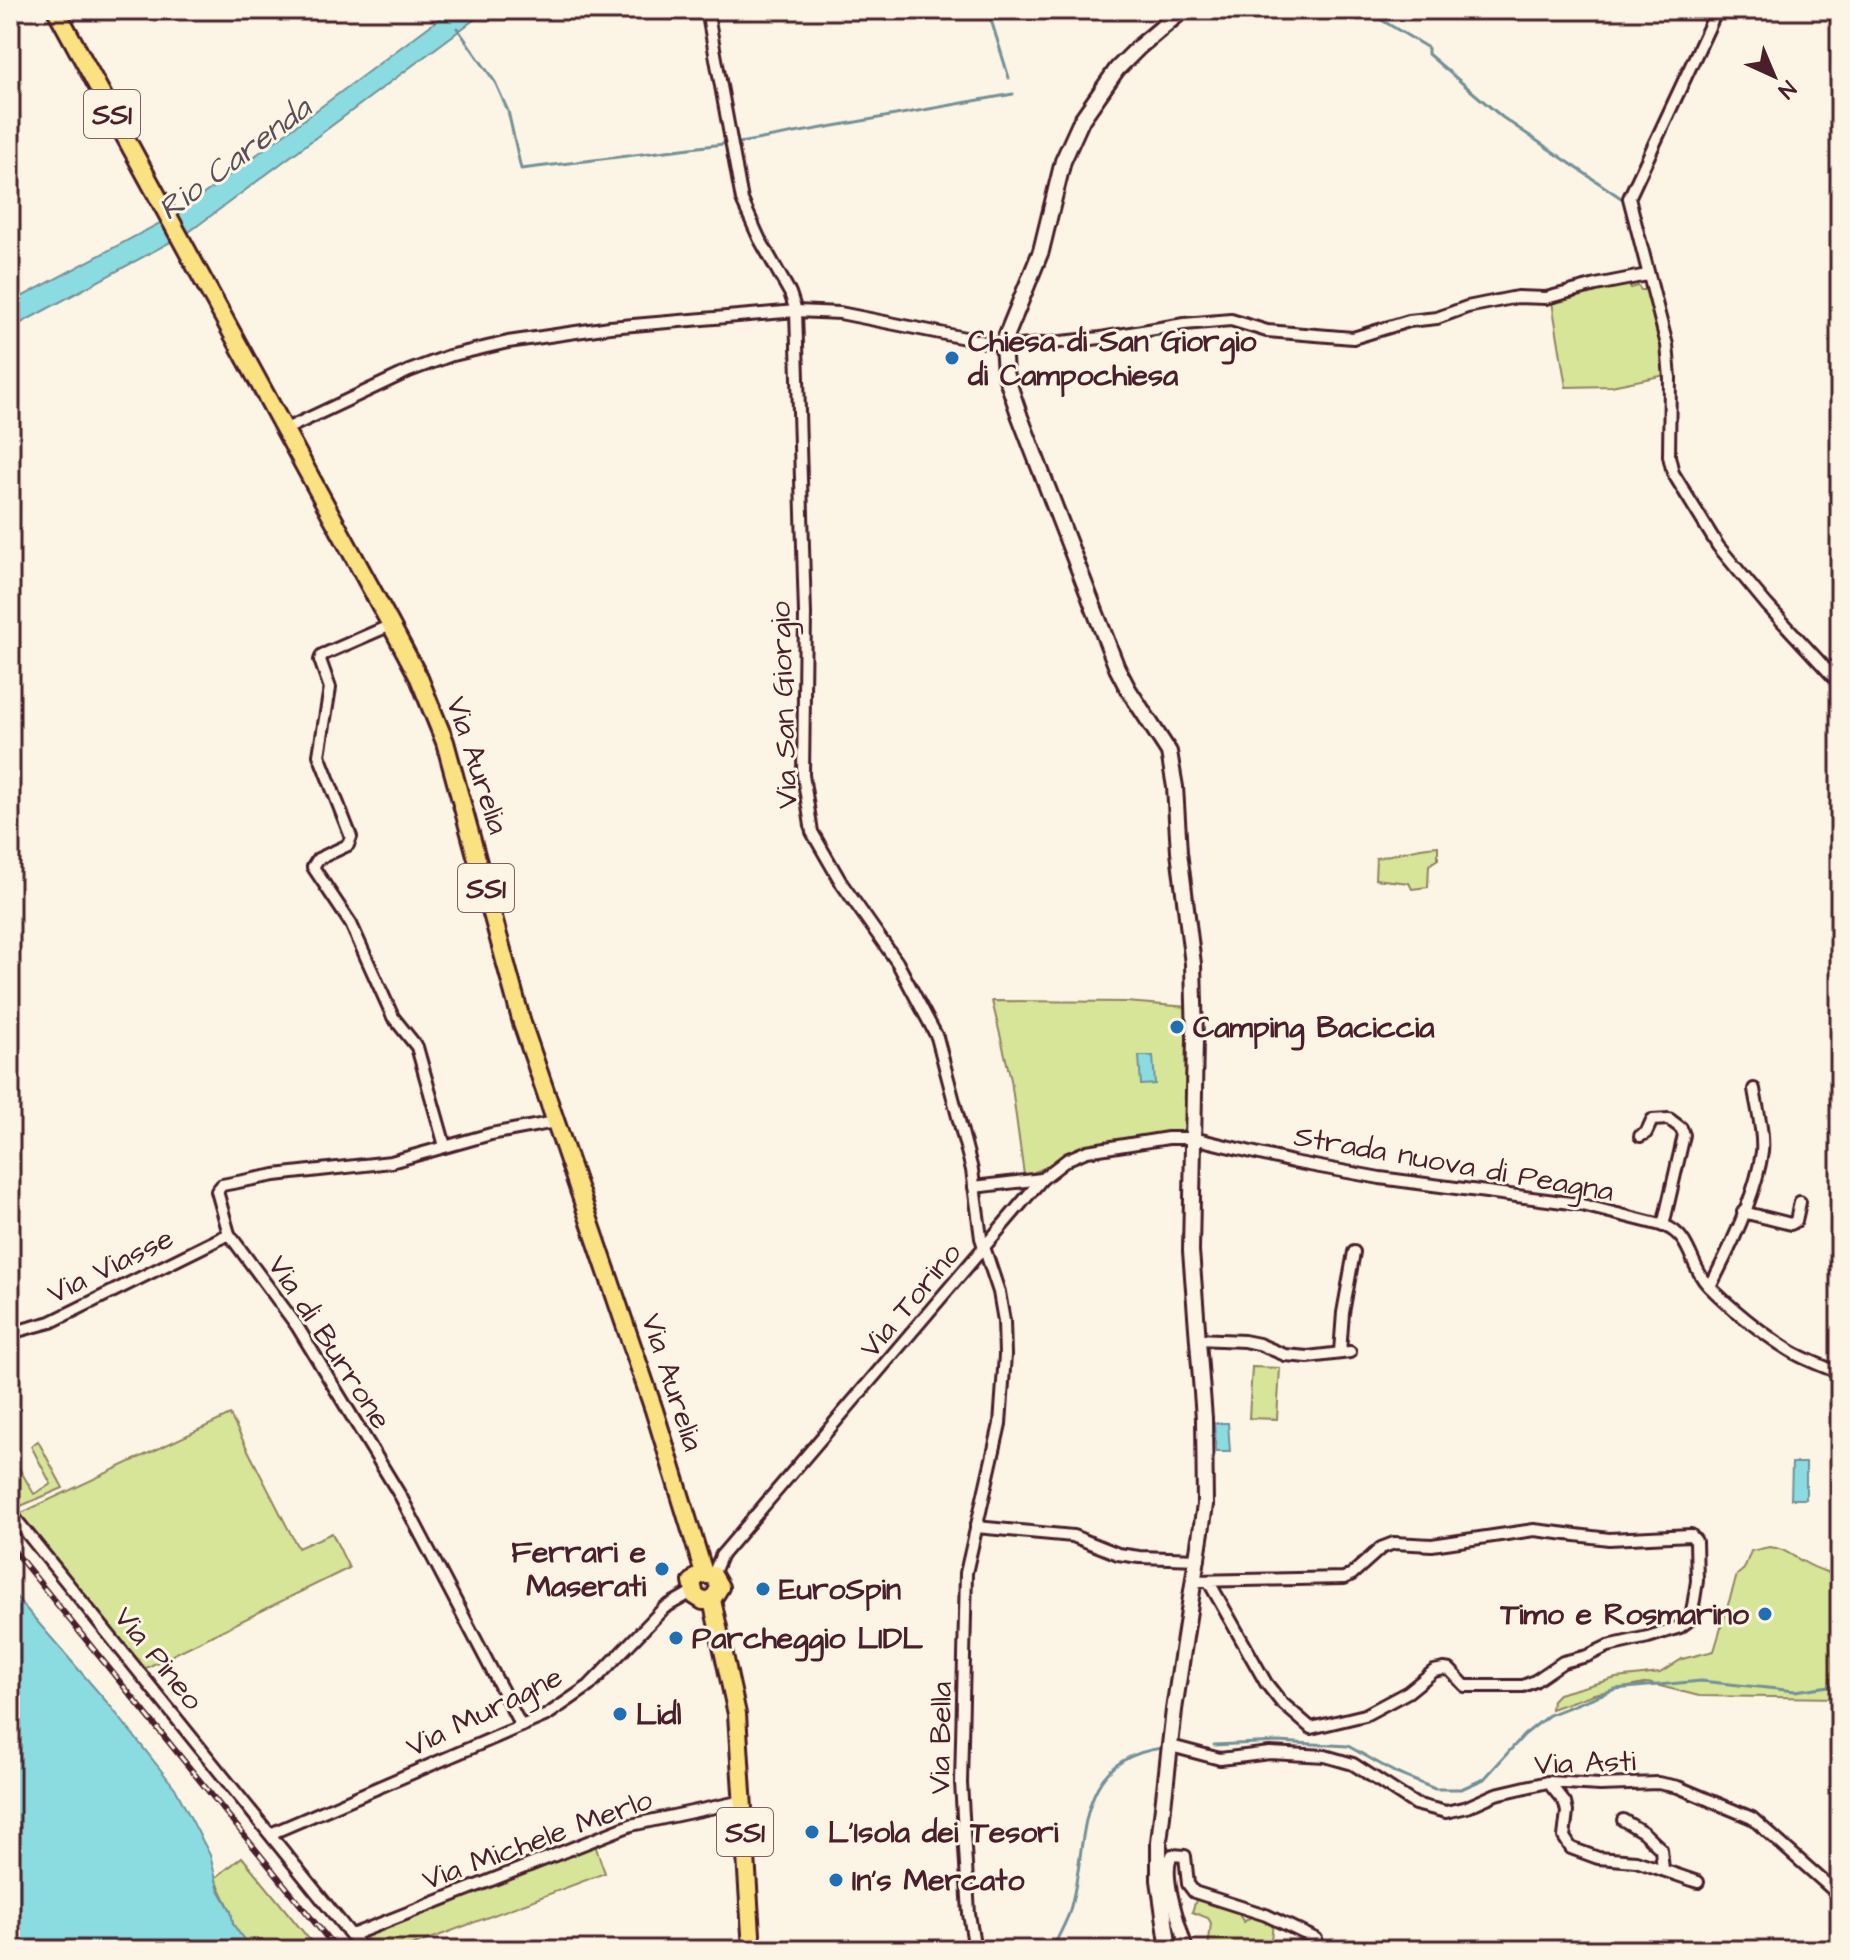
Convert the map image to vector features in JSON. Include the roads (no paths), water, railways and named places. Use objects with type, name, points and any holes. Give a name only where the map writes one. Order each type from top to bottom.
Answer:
[{"type":"main road","name":"Via Aurelia","points":[[56,10],[391,625],[419,678],[445,742],[522,1023],[708,1574],[720,1587],[712,1600],[737,1714],[752,1950]]},
{"type":"main road","points":[[1169,1950],[1159,1880],[1159,1842],[1171,1746],[1202,1582],[1199,1559],[1205,1505],[1204,1418],[1191,1251],[1195,1039],[1193,964],[1179,852],[1175,787],[1169,752],[1117,668],[1020,417],[1005,373],[1003,344],[1041,251],[1063,161],[1082,119],[1117,69],[1183,10]]},
{"type":"main road","points":[[708,1574],[695,1578],[692,1592],[703,1601],[712,1600]]},
{"type":"street","points":[[707,10],[742,200],[790,293],[796,311]]},
{"type":"street","points":[[1717,10],[1629,198],[1667,345],[1670,378],[1669,456],[1673,473],[1718,546],[1840,684]]},
{"type":"street","points":[[284,430],[409,371],[449,356],[508,342],[610,327],[796,311],[840,313],[1010,347],[1231,320],[1267,331],[1353,338],[1409,321],[1437,318],[1467,307],[1517,297],[1546,298],[1647,275]]},
{"type":"street","name":"Via San Giorgio","points":[[796,311],[805,614],[803,775],[812,832],[842,884],[897,962],[937,1037],[959,1119],[984,1248]]},
{"type":"street","points":[[391,625],[322,655],[320,660],[330,688],[319,755],[351,837],[348,845],[314,864],[315,872],[351,924],[393,1017],[417,1047],[445,1146]]},
{"type":"street","points":[[1710,1287],[1743,1212],[1762,1149],[1754,1089]]},
{"type":"street","points":[[1640,1136],[1646,1133],[1652,1120],[1669,1119],[1681,1128],[1684,1135],[1663,1226],[1677,1232],[1685,1241],[1699,1273],[1710,1287],[1788,1349],[1840,1373]]},
{"type":"street","name":"Via di Burrone","points":[[521,1726],[401,1497],[297,1326],[229,1234],[217,1194],[222,1185],[275,1175],[391,1162],[491,1134],[555,1122]]},
{"type":"street","name":"Via Torino","points":[[708,1574],[1042,1179],[1068,1159],[1087,1151],[1168,1138],[1193,1138]]},
{"type":"street","name":"Strada nuova di Peagna","points":[[1193,1138],[1293,1162],[1380,1178],[1578,1204],[1663,1226]]},
{"type":"street","points":[[974,1187],[1042,1179]]},
{"type":"street","points":[[1743,1212],[1791,1224],[1796,1221],[1800,1202]]},
{"type":"street","name":"Via Viasse","points":[[10,1333],[51,1322],[229,1234]]},
{"type":"street","name":"Via Bella","points":[[975,1950],[969,1914],[961,1769],[966,1573],[1000,1424],[1005,1355],[999,1292],[984,1248]]},
{"type":"street","points":[[1197,1339],[1244,1341],[1285,1355],[1308,1357],[1345,1352],[1343,1313],[1354,1252]]},
{"type":"street","name":"Via Pineo","points":[[10,1512],[363,1950]]},
{"type":"street","points":[[976,1527],[1073,1536],[1118,1554],[1199,1559]]},
{"type":"street","points":[[1534,1530],[1609,1539],[1691,1535],[1696,1541],[1694,1613],[1680,1627],[1608,1646],[1563,1662],[1523,1686],[1465,1686],[1450,1670],[1434,1671],[1408,1692],[1365,1715],[1324,1727],[1311,1728],[1281,1702],[1202,1582],[1289,1577],[1344,1578],[1381,1548],[1394,1543],[1432,1545],[1534,1530]]},
{"type":"street","name":"Via Muragne","points":[[270,1834],[521,1726],[573,1700],[664,1608],[692,1592]]},
{"type":"street","name":"Via Asti","points":[[1171,1746],[1220,1759],[1270,1753],[1325,1756],[1353,1764],[1415,1804],[1446,1812],[1467,1807],[1496,1794],[1548,1782],[1600,1785],[1658,1783],[1678,1787],[1752,1818],[1840,1896]]},
{"type":"street","points":[[1548,1782],[1565,1803],[1564,1837],[1571,1848],[1598,1858],[1636,1861],[1698,1882]]},
{"type":"street","name":"Via Michele Merlo","points":[[352,1935],[631,1825],[743,1801]]},
{"type":"street","points":[[1623,1820],[1643,1832],[1661,1849],[1663,1870]]},
{"type":"street","points":[[1187,1950],[1170,1883],[1169,1859],[1172,1855],[1185,1856],[1188,1884],[1194,1892],[1266,1915],[1316,1939]]},
{"type":"water","points":[[451,10],[487,10],[189,232],[10,329],[10,303],[177,214]]},
{"type":"water","points":[[1139,1056],[1153,1056],[1155,1084],[1141,1085]]},
{"type":"water","points":[[1214,1423],[1228,1423],[1230,1452],[1216,1452]]},
{"type":"water","points":[[1792,1463],[1806,1463],[1806,1499],[1791,1499]]},
{"type":"water","points":[[10,1590],[111,1707],[175,1788],[210,1855],[218,1888],[231,1911],[233,1924],[251,1950],[10,1950]]},
{"type":"waterway","points":[[988,10],[1009,78]]},
{"type":"waterway","points":[[1365,10],[1428,48],[1428,54],[1502,117],[1621,198]]},
{"type":"waterway","points":[[457,28],[495,82],[508,111],[521,169],[723,144]]},
{"type":"waterway","points":[[739,143],[1013,94]]},
{"type":"waterway","points":[[1214,1745],[1278,1742],[1348,1746],[1396,1773],[1435,1789],[1461,1789],[1484,1779],[1524,1735],[1549,1715],[1615,1689],[1701,1681],[1795,1691],[1829,1686],[1840,1681]]},
{"type":"waterway","points":[[1052,1950],[1068,1916],[1075,1891],[1088,1812],[1097,1789],[1110,1770],[1132,1756],[1162,1748]]},
{"type":"railway","points":[[10,1546],[337,1950]]},
{"type":"place","name":"Chiesa di San Giorgio di Campochiesa","points":[[952,358]]},
{"type":"place","name":"Camping Baciccia","points":[[1177,1027]]},
{"type":"place","name":"Ferrari e Maserati","points":[[662,1569]]},
{"type":"place","name":"EuroSpin","points":[[763,1589]]},
{"type":"place","name":"Timo e Rosmarino","points":[[1765,1614]]},
{"type":"place","name":"Parcheggio LIDL","points":[[676,1638]]},
{"type":"place","name":"Lidl","points":[[620,1714]]},
{"type":"place","name":"L'Isola dei Tesori","points":[[812,1832]]},
{"type":"place","name":"In's Mercato","points":[[836,1880]]},
{"type":"water label","name":"Rio Carenda","points":[[234,158]]}]
